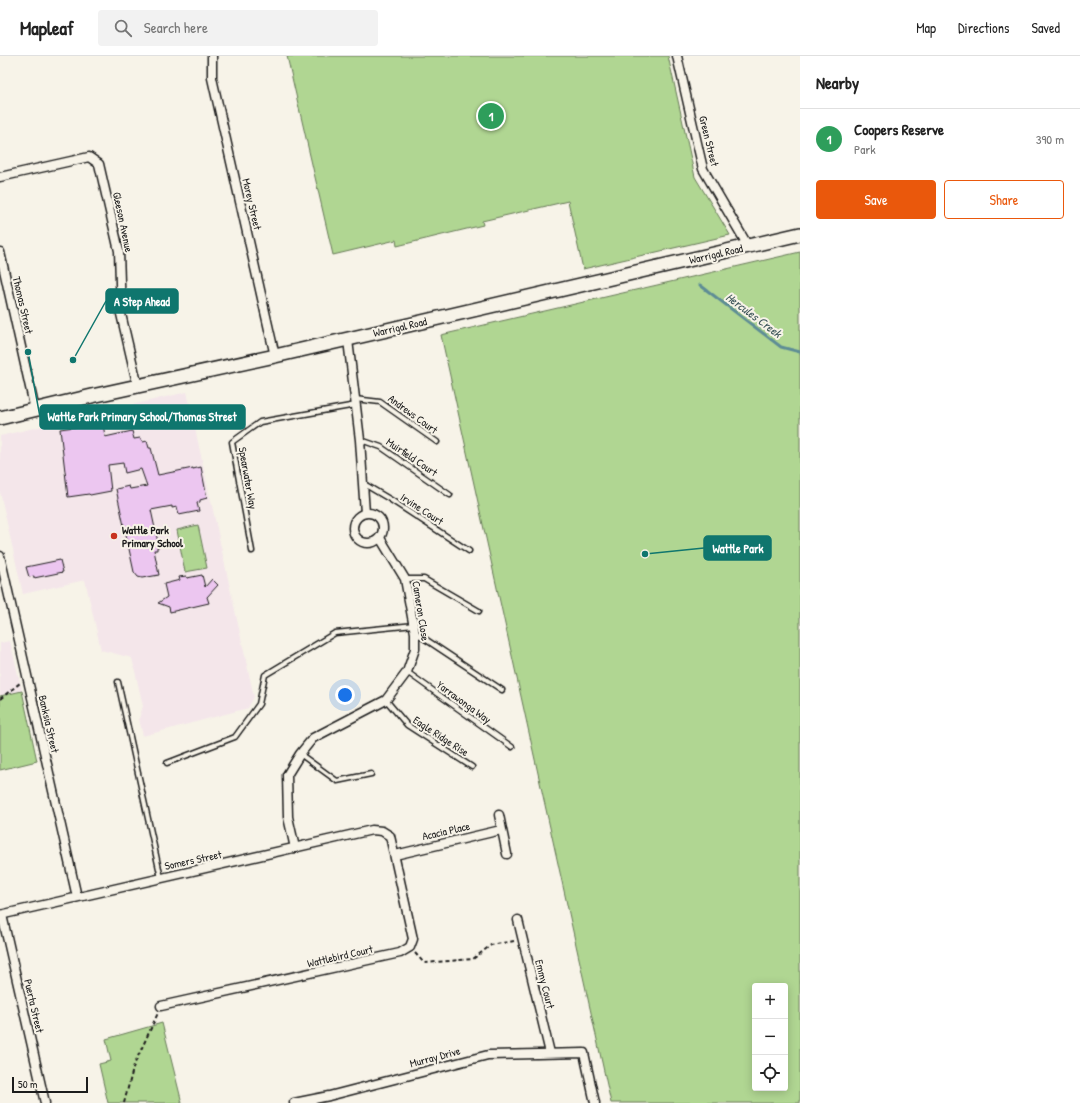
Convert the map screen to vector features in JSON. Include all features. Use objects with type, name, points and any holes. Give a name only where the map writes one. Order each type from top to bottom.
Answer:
[{"type":"main road","name":"Warrigal Road","points":[[0,418],[92,396],[348,340],[800,234]]},
{"type":"street","name":"Morey Street","points":[[212,56],[212,78],[275,356]]},
{"type":"street","name":"Green Street","points":[[678,56],[703,169],[748,246]]},
{"type":"street","name":"Gleeson Avenue","points":[[0,177],[88,157],[99,164],[119,251],[121,314],[138,387]]},
{"type":"street","name":"Thomas Street","points":[[0,252],[35,410]]},
{"type":"street","points":[[348,340],[360,440],[366,513]]},
{"type":"street","points":[[366,513],[375,514],[382,520],[383,530],[380,538],[368,544],[359,541],[353,532],[354,522],[357,518],[366,513]]},
{"type":"street","name":"Cameron Close","points":[[295,848],[288,817],[288,776],[300,754],[313,738],[386,700],[407,672],[415,649],[415,629],[405,579],[380,538]]},
{"type":"street","name":"Banksia Street","points":[[0,556],[77,897]]},
{"type":"street","points":[[499,815],[507,854]]},
{"type":"street","name":"Somers Street","points":[[1,915],[372,830],[382,831],[390,836],[394,854]]},
{"type":"street","name":"Acacia Place","points":[[394,854],[502,830]]},
{"type":"street","points":[[394,854],[413,938],[410,947]]},
{"type":"street","name":"Puerta Street","points":[[1,915],[45,1103]]},
{"type":"street","name":"Emmy Court","points":[[518,920],[550,1053]]},
{"type":"street","name":"Wattlebird Court","points":[[161,1006],[400,954],[410,947]]},
{"type":"street","name":"Murray Drive","points":[[294,1103],[329,1096],[488,1055],[584,1053],[595,1103]]},
{"type":"lane","name":"Andrews Court","points":[[356,402],[380,402],[437,442]]},
{"type":"lane","name":"Spearwater Way","points":[[252,551],[232,442],[260,422],[356,402]]},
{"type":"lane","name":"Muirfield Court","points":[[360,440],[381,446],[450,495]]},
{"type":"lane","name":"Irvine Court","points":[[364,484],[469,551]]},
{"type":"lane","points":[[405,579],[424,580],[479,611]]},
{"type":"lane","points":[[167,763],[235,737],[259,704],[265,675],[335,633],[415,629],[502,690]]},
{"type":"lane","name":"Yarrawonga Way","points":[[407,672],[512,747]]},
{"type":"lane","points":[[118,682],[161,878]]},
{"type":"lane","name":"Eagle Ridge Rise","points":[[386,700],[407,725],[472,767]]},
{"type":"lane","points":[[300,754],[337,781],[371,774]]},
{"type":"path","points":[[0,699],[28,678]]},
{"type":"path","points":[[410,947],[424,963],[453,961],[473,959],[491,945],[523,939]]},
{"type":"path","points":[[124,1103],[134,1065],[161,1006]]},
{"type":"shaded area","name":"Wattle Park Primary School","points":[[187,392],[254,697],[248,708],[143,736],[139,719],[143,706],[132,658],[101,650],[85,580],[23,594],[0,492],[0,436]]},
{"type":"shaded area","points":[[10,641],[22,691],[0,696],[0,643]]},
{"type":"green space","points":[[287,56],[668,56],[695,177],[730,235],[583,269],[568,201],[482,221],[483,225],[397,246],[396,240],[333,255]]},
{"type":"green space","points":[[800,252],[800,1103],[611,1103],[441,335]]},
{"type":"green space","points":[[198,525],[207,568],[185,572],[177,530]]},
{"type":"green space","points":[[22,691],[37,761],[0,770],[0,696]]},
{"type":"green space","points":[[162,1023],[182,1103],[108,1103],[99,1064],[111,1061],[106,1039]]},
{"type":"building","points":[[103,423],[105,437],[132,431],[134,439],[140,438],[143,442],[147,441],[149,448],[151,448],[158,475],[201,467],[207,498],[200,500],[200,502],[197,503],[199,511],[179,515],[177,507],[172,508],[172,506],[151,510],[159,547],[157,547],[157,550],[154,550],[159,575],[142,578],[138,577],[134,572],[116,489],[129,486],[130,489],[147,486],[141,469],[125,473],[123,463],[108,465],[111,491],[68,497],[60,429]]},
{"type":"building","points":[[60,560],[63,572],[34,578],[34,576],[29,577],[26,567]]},
{"type":"building","points":[[202,575],[205,587],[212,579],[218,585],[207,597],[209,603],[170,612],[169,607],[158,603],[167,597],[164,584],[180,580],[179,577],[186,576],[187,578]]},
{"type":"waterway","name":"Hercules Creek","points":[[700,285],[781,347],[800,352]]},
{"type":"place","name":"Coopers Reserve","points":[[491,116]]},
{"type":"place","name":"Wattle Park Primary School/Thomas Street","points":[[28,352]]},
{"type":"place","name":"A Step Ahead","points":[[73,360]]},
{"type":"place","name":"Wattle Park Primary School","points":[[114,536]]},
{"type":"place","name":"Wattle Park","points":[[645,554]]}]
